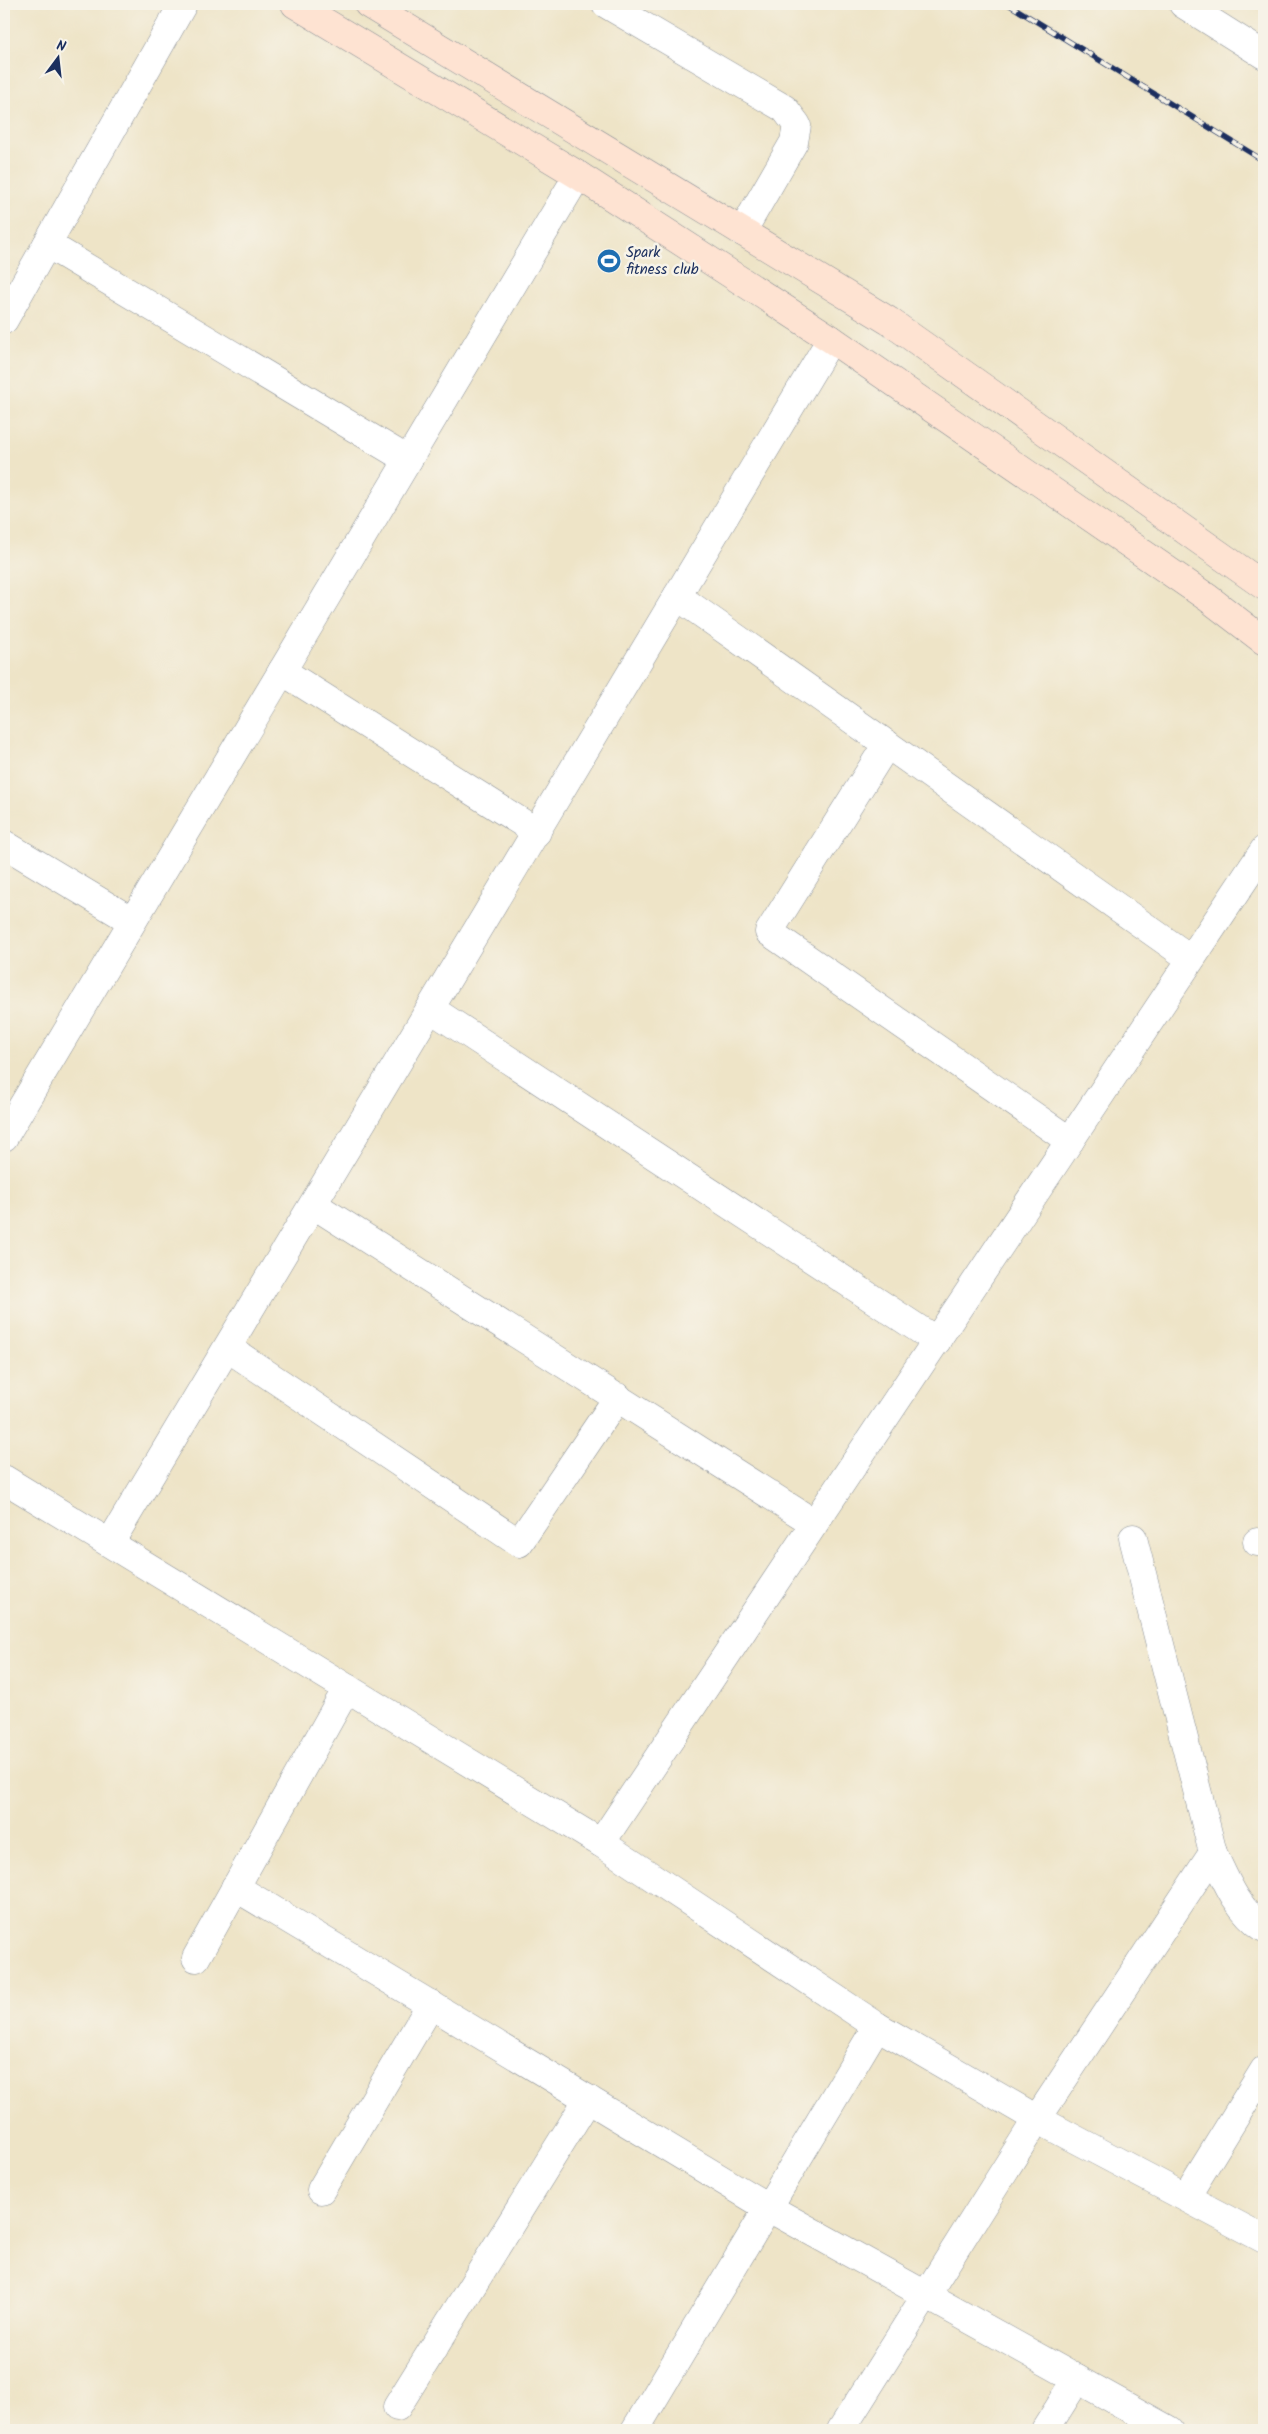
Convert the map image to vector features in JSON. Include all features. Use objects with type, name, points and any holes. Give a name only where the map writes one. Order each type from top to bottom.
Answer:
[{"type":"street","points":[[4,320],[184,4]]},
{"type":"street","points":[[295,4],[578,175],[830,339],[1208,598],[1264,641]]},
{"type":"street","points":[[368,4],[889,321],[1264,586]]},
{"type":"street","points":[[606,4],[785,108],[797,125],[794,142],[742,232]]},
{"type":"street","points":[[1183,4],[1264,55]]},
{"type":"street","points":[[4,1137],[578,175]]},
{"type":"street","points":[[47,244],[408,460]]},
{"type":"street","points":[[110,1543],[314,1206],[830,339]]},
{"type":"street","points":[[677,596],[1191,959]]},
{"type":"street","points":[[282,671],[537,832]]},
{"type":"street","points":[[887,744],[769,932],[1070,1141]]},
{"type":"street","points":[[4,844],[132,921]]},
{"type":"street","points":[[601,1843],[1264,850]]},
{"type":"street","points":[[431,1010],[936,1341]]},
{"type":"street","points":[[314,1206],[814,1523]]},
{"type":"street","points":[[228,1348],[519,1543],[618,1397]]},
{"type":"street","points":[[4,1479],[601,1843],[877,2026],[1037,2119],[1264,2239]]},
{"type":"street","points":[[1133,1538],[1213,1853],[1230,1890],[1254,1921],[1264,1928]]},
{"type":"street","points":[[196,1958],[347,1688]]},
{"type":"street","points":[[841,2430],[1037,2119],[1213,1853]]},
{"type":"street","points":[[236,1887],[769,2208],[1169,2430]]},
{"type":"street","points":[[321,2190],[431,2004]]},
{"type":"street","points":[[635,2430],[877,2026]]},
{"type":"street","points":[[1186,2197],[1264,2070]]},
{"type":"street","points":[[397,2407],[588,2099]]},
{"type":"street","points":[[1045,2430],[1077,2379]]},
{"type":"railway","points":[[1008,4],[1264,161]]},
{"type":"place","name":"Spark fitness club","points":[[609,261]]}]
